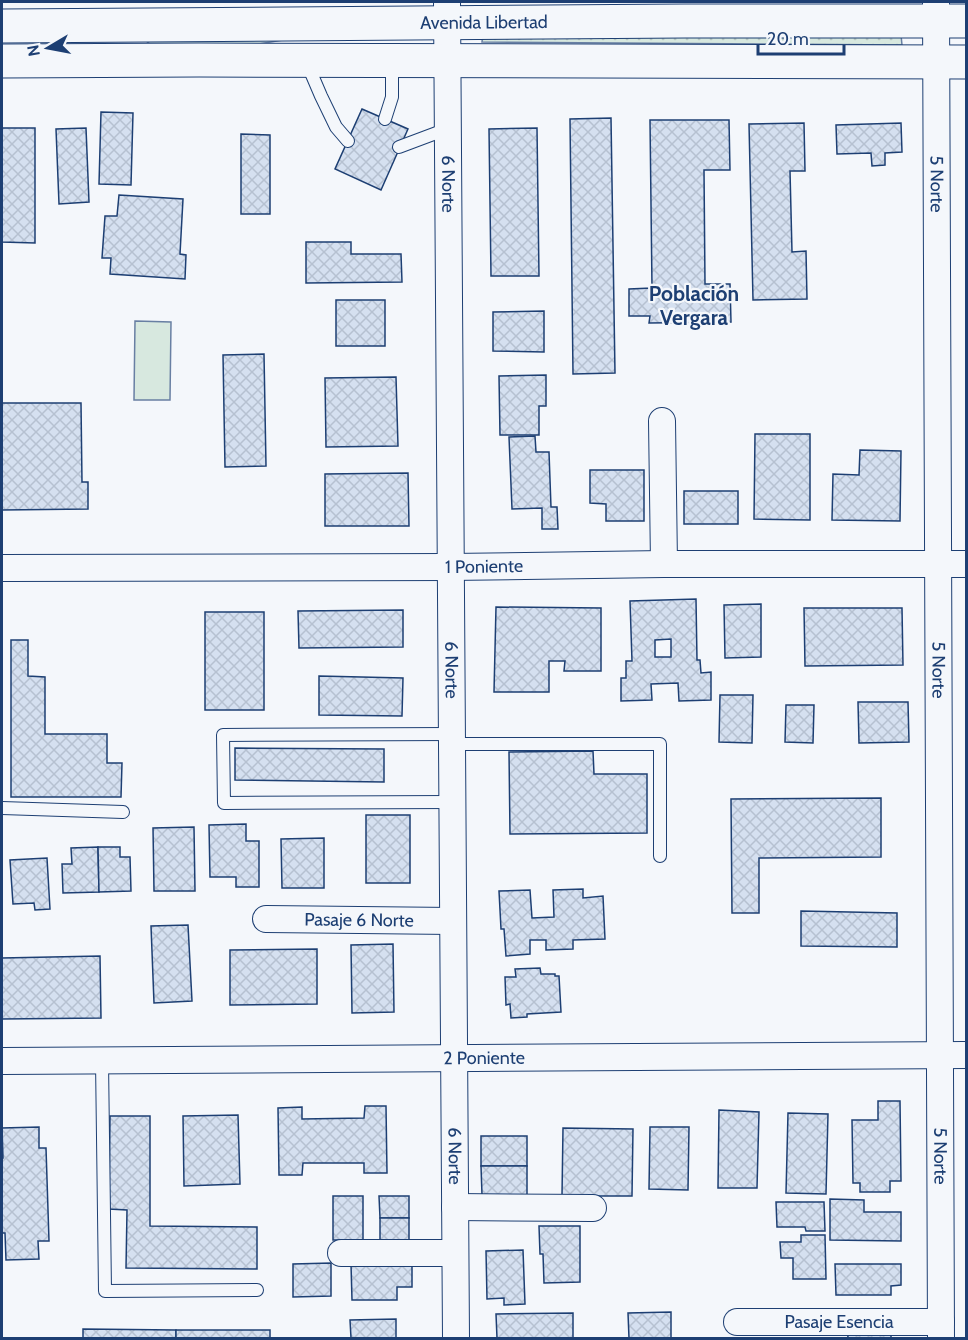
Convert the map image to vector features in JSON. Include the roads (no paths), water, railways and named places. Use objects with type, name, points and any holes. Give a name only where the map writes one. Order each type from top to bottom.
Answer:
[{"type":"main road","name":"Avenida Libertad","points":[[2,26],[447,13],[686,21],[946,15]]},
{"type":"main road","name":"Avenida Libertad","points":[[2,61],[952,62]]},
{"type":"street","name":"6 Norte","points":[[447,13],[456,1338]]},
{"type":"street","name":"5 Norte","points":[[941,1330],[938,564],[952,62],[946,15]]},
{"type":"street","points":[[662,421],[664,564]]},
{"type":"street","name":"1 Poniente","points":[[2,568],[966,564]]},
{"type":"street","name":"Pasaje 6 Norte","points":[[266,919],[453,921]]},
{"type":"street","name":"2 Poniente","points":[[2,1061],[966,1056]]},
{"type":"street","points":[[455,1207],[593,1208]]},
{"type":"street","points":[[341,1253],[455,1253]]},
{"type":"street","name":"Pasaje Esencia","points":[[737,1323],[941,1330]]},
{"type":"lane","points":[[305,60],[336,127],[348,141]]},
{"type":"lane","points":[[385,119],[392,97],[392,60]]},
{"type":"lane","points":[[399,147],[447,129]]},
{"type":"lane","points":[[452,802],[224,803],[223,735],[660,744],[660,856]]},
{"type":"lane","points":[[2,808],[123,812]]},
{"type":"lane","points":[[102,1061],[105,1291],[257,1290]]},
{"type":"district","name":"Población Vergara","points":[[694,306]]}]
